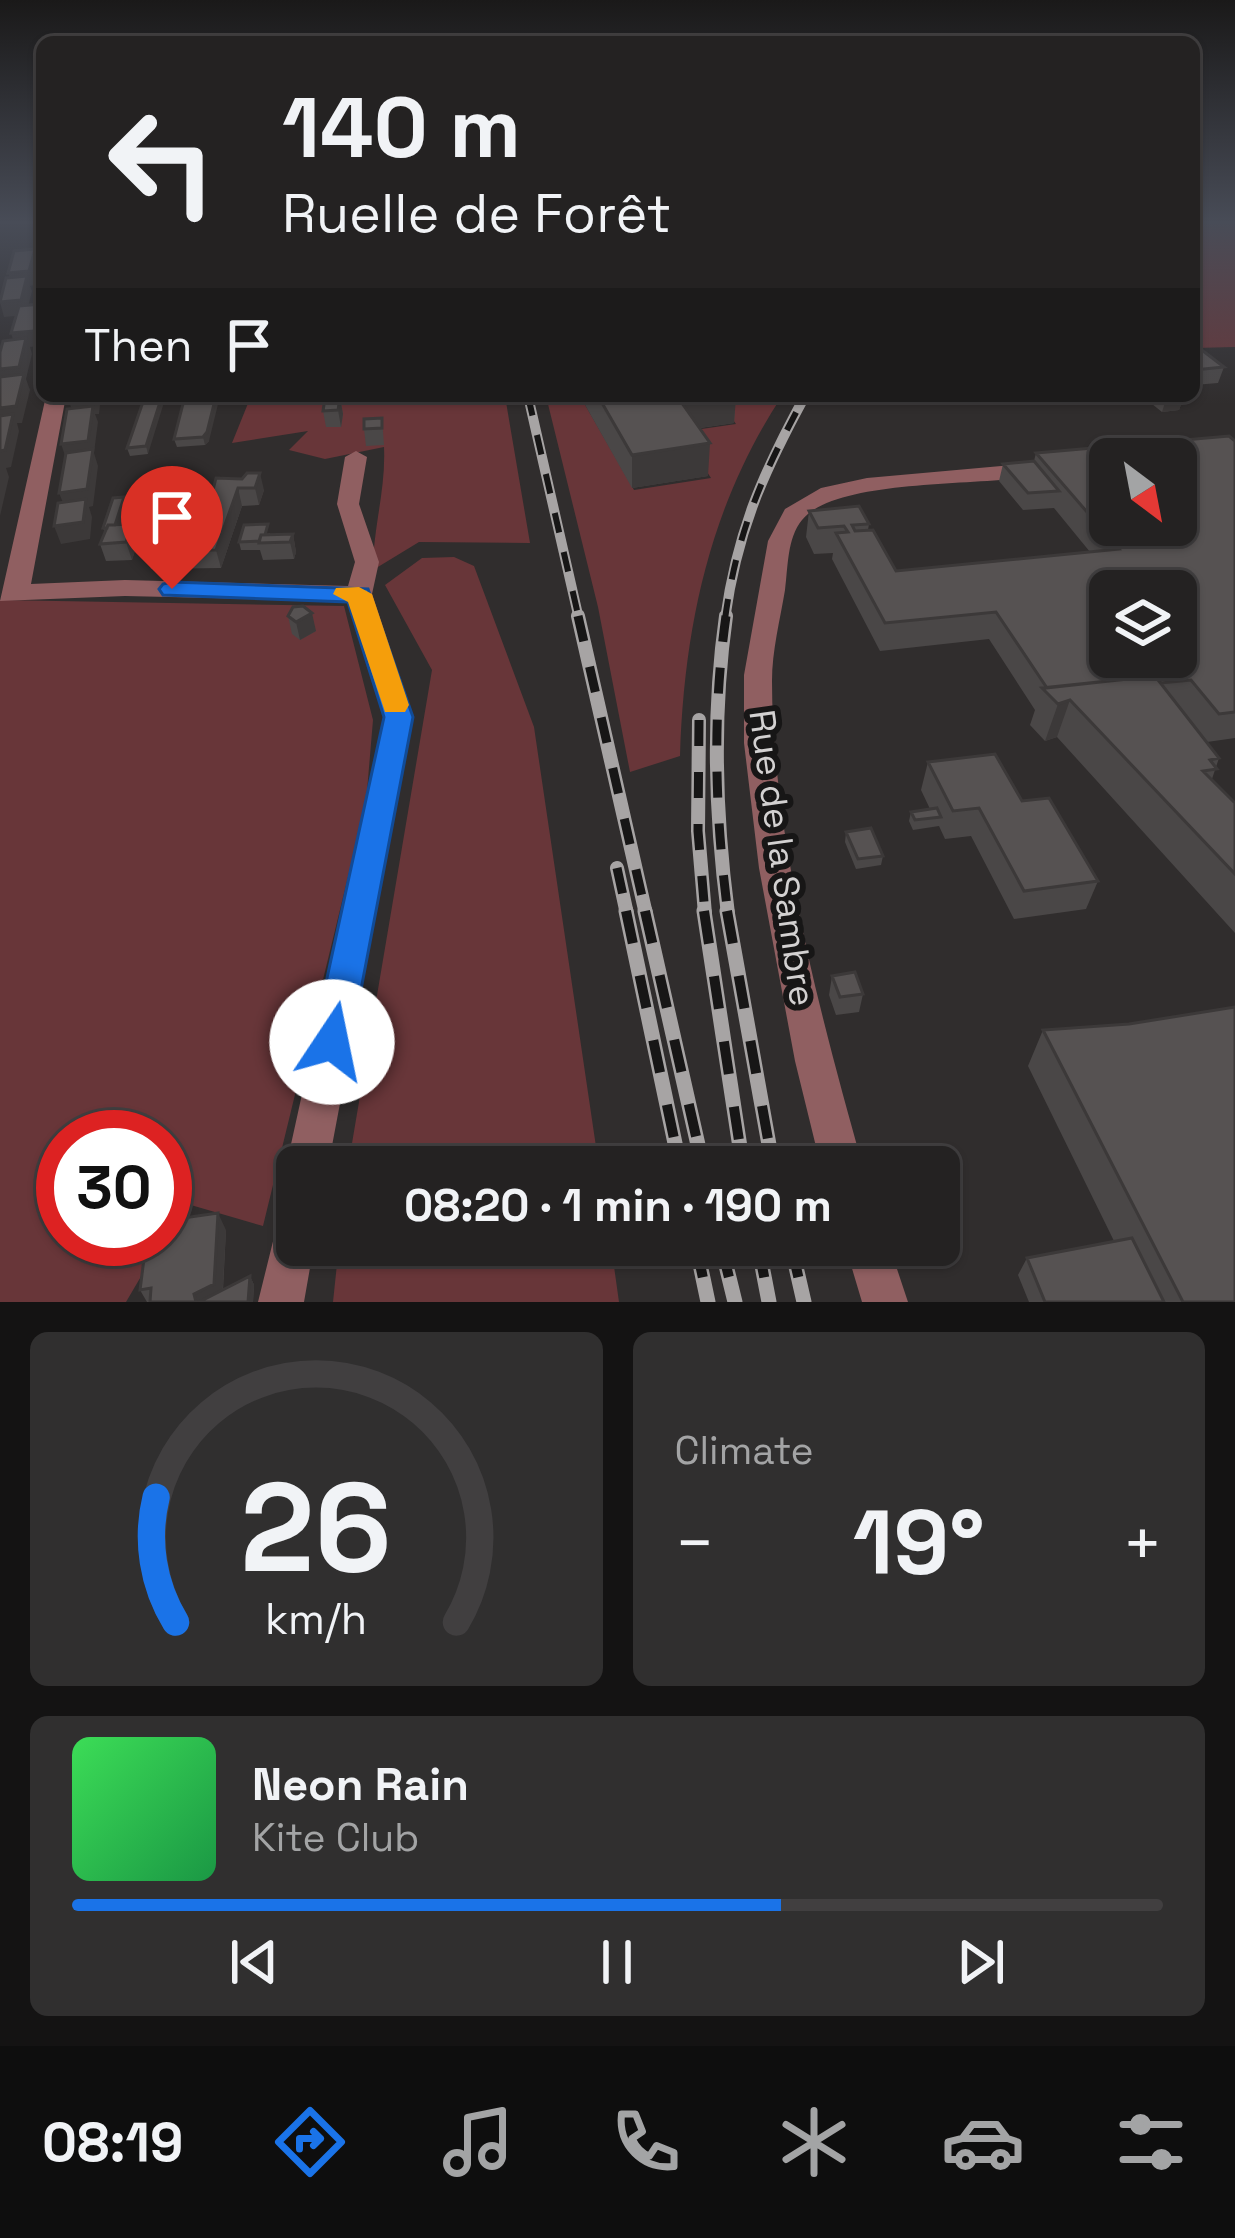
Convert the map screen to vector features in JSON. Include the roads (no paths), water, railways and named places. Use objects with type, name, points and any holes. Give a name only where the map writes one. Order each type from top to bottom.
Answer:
[{"type":"street","points":[[55,402],[8,593],[125,588],[359,594]]},
{"type":"street","points":[[312,1146],[399,717],[359,594],[367,562],[348,504],[356,457]]},
{"type":"street","name":"Rue de la Sambre","points":[[837,1146],[809,1040],[776,868],[759,743],[758,675],[780,541],[793,514],[829,493],[867,485],[1066,467]]},
{"type":"street","points":[[281,1302],[288,1266]]},
{"type":"street","points":[[874,1266],[885,1302]]},
{"type":"railway","points":[[529,402],[579,619]]},
{"type":"railway","points":[[725,619],[754,503],[802,402]]},
{"type":"railway","points":[[578,616],[646,914]]},
{"type":"railway","points":[[726,616],[717,765],[728,914]]},
{"type":"railway","points":[[699,720],[698,831],[705,914]]},
{"type":"railway","points":[[617,868],[627,914]]},
{"type":"railway","points":[[626,911],[676,1146]]},
{"type":"railway","points":[[645,911],[698,1146]]},
{"type":"railway","points":[[704,911],[740,1146]]},
{"type":"railway","points":[[727,911],[769,1146]]},
{"type":"railway","points":[[700,1266],[708,1302]]},
{"type":"railway","points":[[726,1266],[735,1302]]},
{"type":"railway","points":[[762,1266],[769,1302]]},
{"type":"railway","points":[[796,1266],[804,1302]]}]
